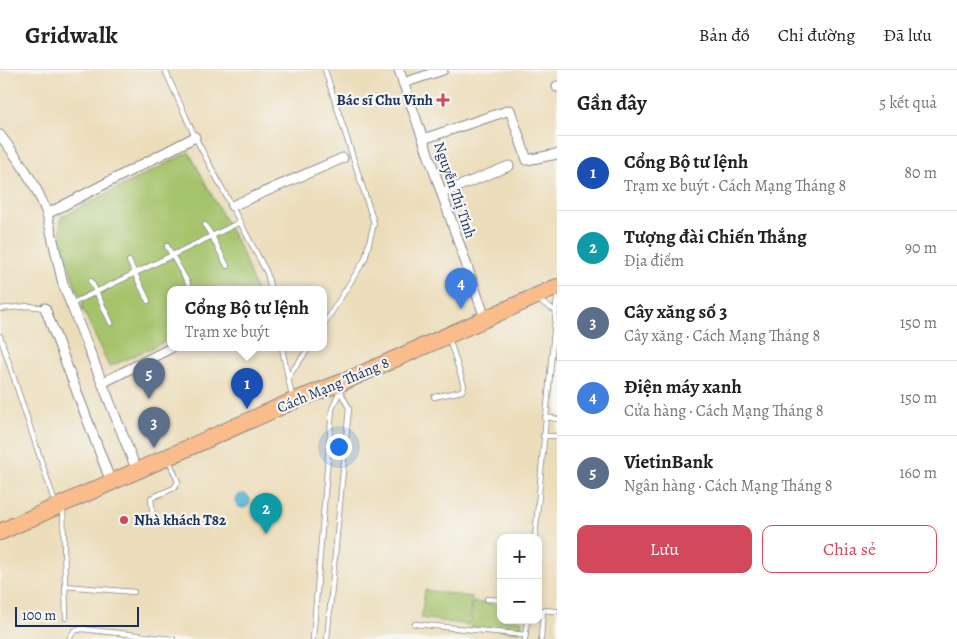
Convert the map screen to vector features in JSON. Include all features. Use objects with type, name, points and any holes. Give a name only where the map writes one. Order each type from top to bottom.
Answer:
[{"type":"highway","name":"Cách Mạng Tháng 8","points":[[0,531],[293,401],[342,388],[448,335],[557,287]]},
{"type":"street","name":"Nguyễn Thị Tính","points":[[399,70],[485,318]]},
{"type":"street","points":[[403,83],[443,70]]},
{"type":"street","points":[[423,139],[510,110],[527,160],[557,154]]},
{"type":"street","points":[[0,135],[24,168],[42,199],[63,284],[137,470]]},
{"type":"street","points":[[47,214],[71,204],[195,136]]},
{"type":"street","points":[[232,206],[343,158]]},
{"type":"street","points":[[442,193],[509,166]]},
{"type":"street","points":[[45,308],[111,482]]},
{"type":"street","points":[[102,383],[167,350]]},
{"type":"lane","points":[[165,70],[195,136],[267,273],[270,286]]},
{"type":"lane","points":[[325,70],[374,223],[366,259],[327,320]]},
{"type":"lane","points":[[71,304],[240,222]]},
{"type":"lane","points":[[205,225],[227,266]]},
{"type":"lane","points":[[167,246],[188,284]]},
{"type":"lane","points":[[129,261],[148,301]]},
{"type":"lane","points":[[91,281],[111,323]]},
{"type":"lane","points":[[533,297],[556,311]]},
{"type":"lane","points":[[535,534],[557,298]]},
{"type":"lane","points":[[0,309],[28,306],[45,308]]},
{"type":"lane","points":[[434,397],[462,391],[464,386],[448,335]]},
{"type":"lane","points":[[0,336],[59,506],[66,618]]},
{"type":"lane","points":[[283,351],[293,401]]},
{"type":"lane","points":[[288,377],[307,351]]},
{"type":"lane","points":[[313,639],[332,409],[342,388]]},
{"type":"lane","points":[[326,639],[349,408],[342,388]]},
{"type":"lane","points":[[545,418],[557,419]]},
{"type":"lane","points":[[543,436],[557,436]]},
{"type":"lane","points":[[153,519],[151,498],[174,488],[178,482],[168,457]]},
{"type":"lane","points":[[65,586],[134,592]]},
{"type":"lane","points":[[487,599],[497,600]]},
{"type":"lane","points":[[542,610],[557,611]]},
{"type":"lane","points":[[415,624],[526,637],[527,624]]},
{"type":"lane","points":[[541,624],[541,639]]},
{"type":"lane","points":[[69,639],[74,631],[82,629],[171,639]]},
{"type":"green space","points":[[189,152],[242,252],[255,286],[167,286],[167,341],[109,367],[82,307],[84,298],[77,292],[60,236],[61,217]]},
{"type":"green space","points":[[425,590],[472,597],[468,625],[421,618]]},
{"type":"green space","points":[[473,602],[497,605],[497,624],[521,624],[520,632],[470,627]]},
{"type":"water","points":[[243,494],[248,496],[250,501],[248,506],[243,508],[238,506],[236,501],[238,496]]},
{"type":"place","name":"Bác sĩ Chu Vinh","points":[[443,100]]},
{"type":"place","name":"Điện máy xanh","points":[[461,309]]},
{"type":"place","name":"VietinBank","points":[[149,399]]},
{"type":"place","name":"Cổng Bộ tư lệnh","points":[[247,409]]},
{"type":"place","name":"Cây xăng số 3","points":[[154,448]]},
{"type":"place","name":"Nhà khách T82","points":[[124,520]]},
{"type":"place","name":"Tượng đài Chiến Thắng","points":[[266,534]]}]
